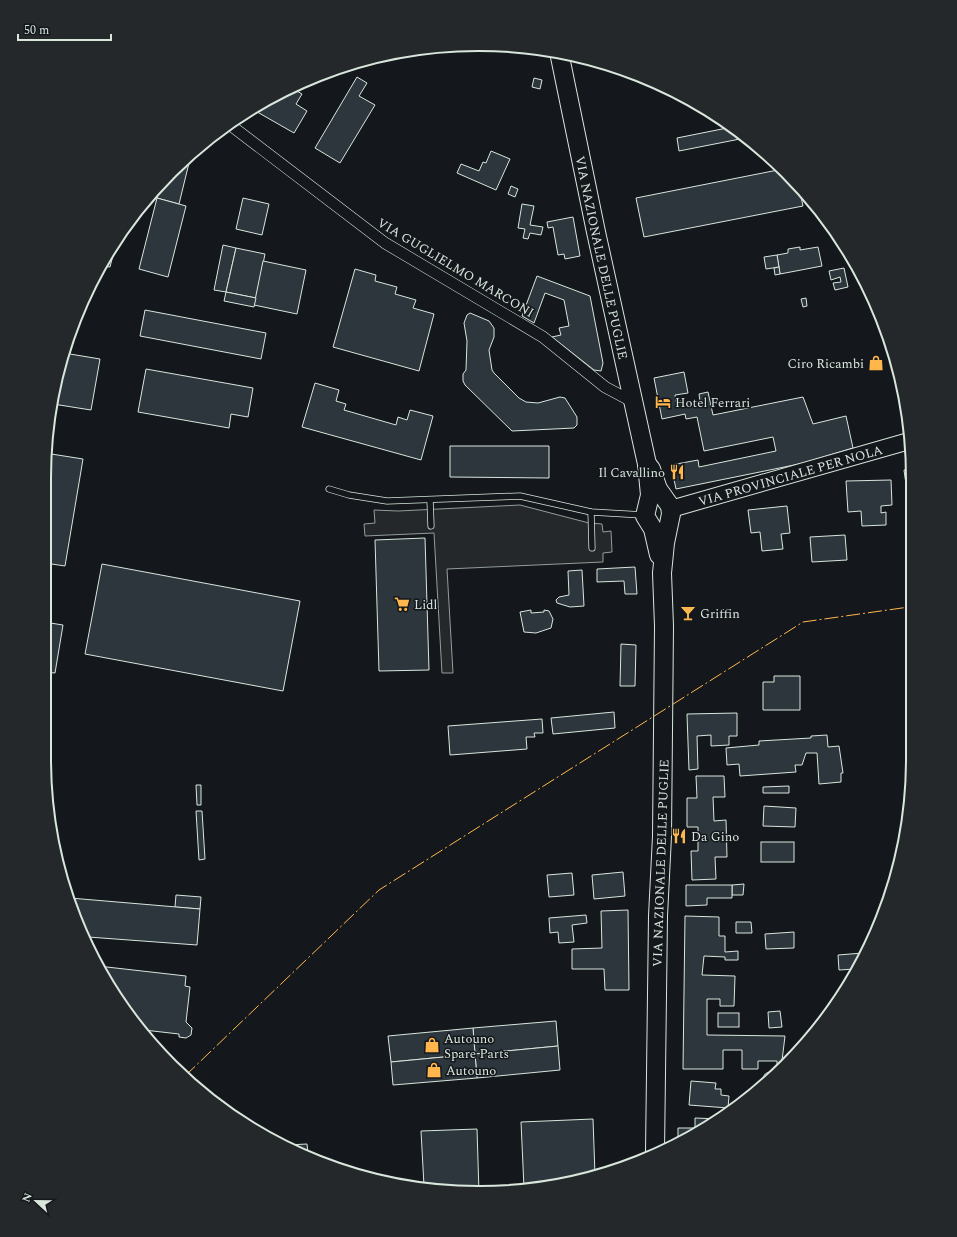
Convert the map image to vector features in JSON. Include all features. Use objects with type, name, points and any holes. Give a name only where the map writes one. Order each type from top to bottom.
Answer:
[{"type":"main road","name":"VIA NAZIONALE DELLE PUGLIE","points":[[560,59],[647,464],[650,495],[646,515],[655,536],[662,573]]},
{"type":"main road","name":"VIA NAZIONALE DELLE PUGLIE","points":[[647,464],[669,510],[662,573],[664,626],[662,836],[658,924],[655,1147]]},
{"type":"main road","points":[[646,515],[654,500],[661,500],[669,510]]},
{"type":"street","name":"VIA GUGLIELMO MARCONI","points":[[234,128],[385,243],[543,337],[605,387],[633,402]]},
{"type":"street","name":"VIA PROVINCIALE PER NOLA","points":[[669,510],[904,442]]},
{"type":"lane","points":[[329,489],[373,500],[430,500],[520,496],[591,512],[646,515]]},
{"type":"lane","points":[[430,500],[431,526]]},
{"type":"lane","points":[[591,512],[592,548]]},
{"type":"shaded area","points":[[520,505],[589,523],[602,524],[603,532],[611,531],[612,552],[603,553],[603,562],[447,569],[453,673],[442,673],[434,533],[365,536],[364,524],[375,523],[374,510],[398,511]]},
{"type":"building","points":[[357,77],[367,83],[359,96],[375,105],[340,163],[315,148]]},
{"type":"building","points":[[534,78],[542,80],[540,89],[532,87]]},
{"type":"building","points":[[298,91],[302,94],[296,104],[307,111],[294,133],[258,112]]},
{"type":"building","points":[[724,129],[739,139],[679,151],[677,138]]},
{"type":"building","points":[[491,151],[510,159],[496,190],[457,173],[461,164],[479,171],[483,162],[486,163]]},
{"type":"building","points":[[189,165],[179,204],[157,198],[176,176]]},
{"type":"building","points":[[775,171],[801,199],[803,206],[644,237],[636,198]]},
{"type":"building","points":[[511,186],[518,189],[515,197],[508,194]]},
{"type":"building","points":[[157,198],[186,206],[168,277],[139,269]]},
{"type":"building","points":[[243,198],[269,204],[262,235],[236,229]]},
{"type":"building","points":[[522,204],[534,206],[530,225],[543,227],[541,235],[530,233],[528,239],[523,238],[525,229],[518,228]]},
{"type":"building","points":[[573,217],[580,256],[565,259],[564,254],[558,255],[553,227],[548,228],[547,222]]},
{"type":"building","points":[[223,245],[236,248],[226,292],[214,290]]},
{"type":"building","points":[[800,247],[800,250],[818,247],[822,266],[780,274],[777,255],[788,253],[788,249]]},
{"type":"building","points":[[236,248],[265,254],[256,298],[226,292]]},
{"type":"building","points":[[777,255],[779,267],[766,269],[764,257]]},
{"type":"building","points":[[112,258],[110,267],[107,267]]},
{"type":"building","points":[[263,261],[306,270],[297,314],[254,305]]},
{"type":"building","points":[[779,267],[780,274],[775,275],[774,268]]},
{"type":"building","points":[[844,268],[848,287],[835,290],[833,283],[841,282],[840,277],[831,280],[829,271]]},
{"type":"building","points":[[355,269],[376,275],[375,281],[397,287],[395,294],[416,300],[413,308],[434,314],[419,371],[333,347]]},
{"type":"building","points":[[537,276],[590,296],[603,363],[601,371],[594,370],[552,337],[561,335],[559,328],[569,326],[564,300],[545,293],[534,323],[522,316]]},
{"type":"building","points":[[226,292],[256,298],[254,307],[224,301]]},
{"type":"building","points":[[806,298],[807,306],[803,307],[801,299]]},
{"type":"building","points":[[145,310],[266,333],[261,359],[140,336]]},
{"type":"building","points":[[470,313],[489,321],[494,328],[494,337],[489,350],[492,370],[494,373],[519,398],[526,402],[538,403],[560,397],[565,398],[577,417],[577,425],[574,428],[512,431],[465,385],[463,381],[463,374],[466,370],[467,341],[464,323],[467,315]]},
{"type":"building","points":[[70,354],[100,359],[91,410],[58,405]]},
{"type":"building","points":[[146,369],[253,388],[248,417],[231,414],[229,428],[138,412]]},
{"type":"building","points":[[684,372],[688,393],[675,395],[676,402],[681,401],[684,404],[700,401],[699,394],[708,392],[713,415],[803,397],[813,424],[846,416],[853,448],[804,463],[676,489],[671,465],[698,460],[699,467],[776,451],[773,437],[704,451],[697,417],[686,419],[685,414],[662,419],[654,378]]},
{"type":"building","points":[[315,383],[339,390],[336,401],[346,404],[344,410],[396,425],[398,417],[407,420],[410,410],[433,416],[421,460],[302,427]]},
{"type":"building","points":[[450,446],[549,446],[549,478],[450,477]]},
{"type":"building","points":[[52,454],[83,459],[65,566],[51,564]]},
{"type":"building","points":[[904,470],[906,470],[906,484]]},
{"type":"building","points":[[891,480],[892,505],[881,506],[881,513],[886,512],[886,525],[862,526],[861,511],[848,512],[846,481]]},
{"type":"building","points":[[787,506],[790,533],[781,534],[783,549],[762,551],[760,532],[751,533],[748,510]]},
{"type":"building","points":[[845,535],[847,560],[812,562],[810,537]]},
{"type":"building","points":[[425,538],[429,670],[379,671],[375,540]]},
{"type":"building","points":[[102,564],[300,601],[283,691],[85,654]]},
{"type":"building","points":[[635,567],[637,594],[625,594],[624,581],[597,582],[597,569]]},
{"type":"building","points":[[582,570],[584,606],[570,607],[557,603],[556,600],[559,597],[569,595],[568,571]]},
{"type":"building","points":[[531,610],[531,613],[544,612],[544,610],[549,611],[553,619],[551,628],[536,633],[524,632],[520,612]]},
{"type":"building","points":[[51,623],[63,625],[55,673],[51,673]]},
{"type":"building","points":[[621,644],[636,645],[635,686],[620,686]]},
{"type":"building","points":[[774,676],[800,676],[800,710],[763,710],[763,682],[774,682]]},
{"type":"building","points":[[614,712],[615,728],[553,734],[551,718]]},
{"type":"building","points":[[737,713],[737,736],[729,736],[729,745],[711,746],[711,735],[697,736],[698,769],[689,770],[687,714]]},
{"type":"building","points":[[542,719],[543,733],[534,733],[535,737],[526,737],[527,749],[450,755],[448,726]]},
{"type":"building","points":[[827,735],[828,747],[839,746],[843,773],[841,773],[841,782],[819,784],[817,753],[806,753],[802,765],[795,765],[796,772],[740,776],[739,764],[727,765],[726,748],[759,745],[759,741],[811,738],[811,736]]},
{"type":"building","points":[[696,776],[724,776],[725,797],[713,797],[714,821],[726,820],[727,857],[715,857],[716,879],[692,880],[691,851],[698,851],[698,827],[687,827],[687,798],[697,798]]},
{"type":"building","points":[[196,785],[201,785],[201,805],[197,805]]},
{"type":"building","points":[[789,786],[789,793],[763,793],[763,787]]},
{"type":"building","points":[[764,806],[796,808],[795,827],[763,826]]},
{"type":"building","points":[[196,811],[202,811],[205,859],[199,860]]},
{"type":"building","points":[[761,842],[794,842],[794,862],[761,862]]},
{"type":"building","points":[[623,872],[625,896],[594,899],[592,875]]},
{"type":"building","points":[[572,873],[574,895],[549,897],[547,875]]},
{"type":"building","points":[[744,884],[743,895],[732,895],[732,885]]},
{"type":"building","points":[[686,885],[732,885],[732,898],[707,898],[707,905],[686,906]]},
{"type":"building","points":[[176,895],[201,897],[200,909],[175,907]]},
{"type":"building","points":[[75,898],[200,909],[197,945],[90,937]]},
{"type":"building","points":[[628,910],[629,990],[605,990],[604,969],[572,969],[572,949],[602,948],[601,911]]},
{"type":"building","points":[[586,915],[587,923],[572,925],[574,942],[559,943],[558,932],[550,933],[549,918]]},
{"type":"building","points":[[685,916],[719,917],[719,936],[725,936],[725,952],[738,951],[738,960],[725,960],[725,957],[704,956],[702,975],[735,976],[734,1006],[720,1006],[720,999],[707,999],[707,1035],[785,1036],[782,1060],[777,1065],[777,1061],[758,1061],[758,1069],[742,1069],[742,1050],[723,1050],[723,1069],[683,1069]]},
{"type":"building","points":[[736,922],[751,922],[752,933],[736,933]]},
{"type":"building","points":[[794,932],[794,948],[766,949],[765,934]]},
{"type":"building","points":[[859,953],[850,969],[839,970],[838,955]]},
{"type":"building","points":[[105,967],[186,976],[185,986],[190,987],[186,1022],[192,1028],[191,1035],[186,1038],[179,1037],[179,1034],[149,1031],[123,996]]},
{"type":"building","points":[[780,1011],[782,1027],[769,1028],[768,1012]]},
{"type":"building","points":[[718,1013],[739,1013],[739,1027],[718,1027]]},
{"type":"building","points":[[556,1021],[558,1046],[475,1054],[473,1028]]},
{"type":"building","name":"Autouno Spare Parts","points":[[473,1028],[475,1054],[391,1062],[388,1036]]},
{"type":"building","points":[[558,1046],[560,1070],[477,1078],[475,1054]]},
{"type":"building","name":"Autouno","points":[[475,1054],[477,1078],[393,1085],[391,1062]]},
{"type":"building","points":[[691,1081],[716,1083],[715,1089],[721,1089],[721,1095],[729,1096],[728,1106],[725,1108],[689,1105]]},
{"type":"building","points":[[695,1118],[709,1119],[695,1127]]},
{"type":"building","points":[[593,1119],[595,1169],[562,1178],[524,1183],[521,1122]]},
{"type":"building","points":[[678,1128],[694,1128],[678,1137]]},
{"type":"building","points":[[477,1129],[479,1186],[424,1182],[421,1131]]},
{"type":"building","points":[[307,1144],[308,1150],[295,1145]]},
{"type":"power","points":[[189,1072],[379,890],[803,622],[906,607]]},
{"type":"place","name":"Ciro Ricambi","points":[[876,363]]},
{"type":"place","name":"Hotel Ferrari","points":[[663,402]]},
{"type":"place","name":"Il Cavallino","points":[[677,472]]},
{"type":"place","name":"Lidl","points":[[402,604]]},
{"type":"place","name":"Griffin","points":[[688,613]]},
{"type":"place","name":"Da Gino","points":[[679,836]]},
{"type":"place","name":"Autouno Spare Parts","points":[[432,1045]]},
{"type":"place","name":"Autouno","points":[[434,1070]]}]
